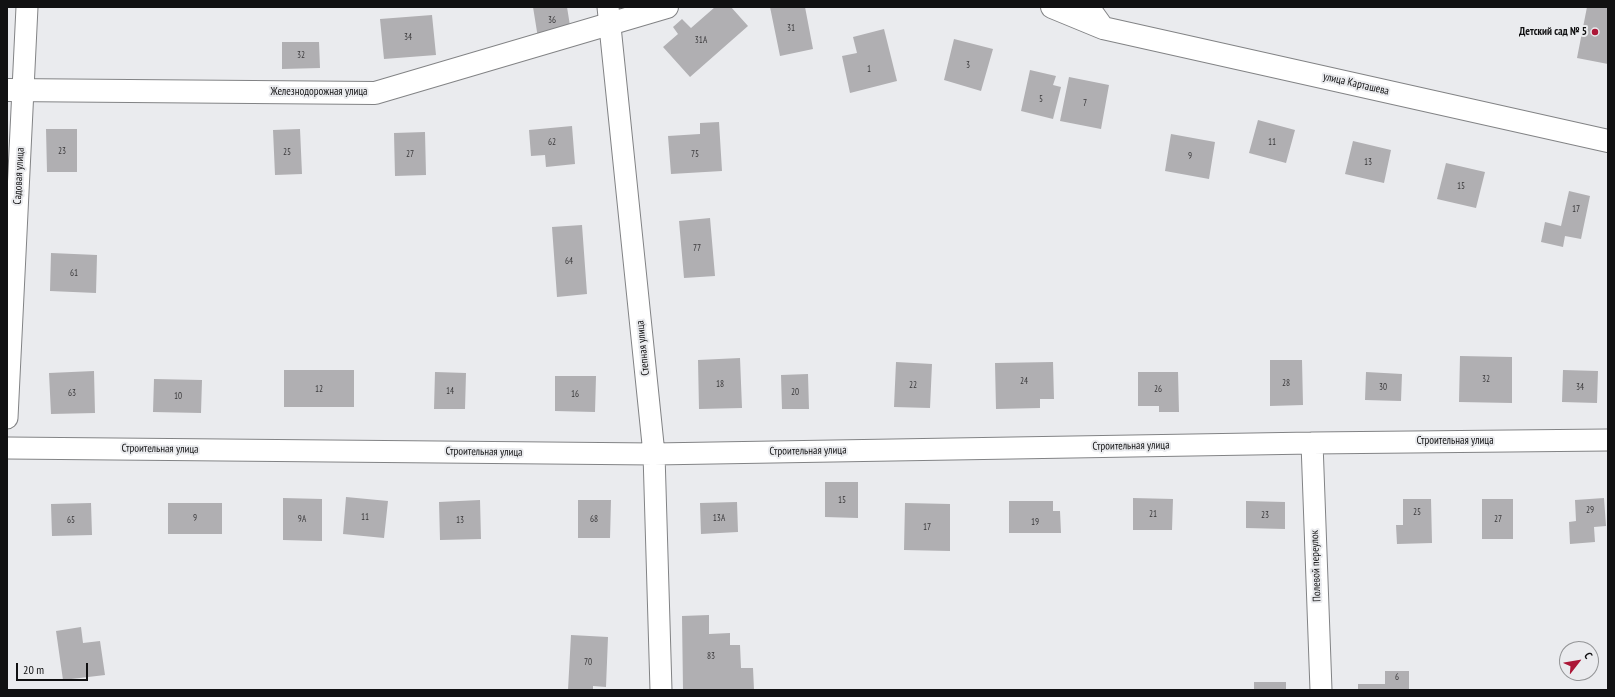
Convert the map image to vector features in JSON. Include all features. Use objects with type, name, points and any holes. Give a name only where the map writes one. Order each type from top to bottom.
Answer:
[{"type":"street","name":"Садовая улица","points":[[7,418],[15,90],[27,7]]},
{"type":"street","name":"Железнодорожная улица","points":[[15,90],[374,93],[609,16],[667,7]]},
{"type":"street","name":"улица Карташева","points":[[1052,7],[1103,28],[1608,141]]},
{"type":"street","points":[[1088,7],[1103,28]]},
{"type":"street","name":"Степная улица","points":[[609,16],[654,454],[660,690]]},
{"type":"street","name":"Строительная улица","points":[[7,448],[654,454],[1312,443],[1608,440]]},
{"type":"street","name":"Полевой переулок","points":[[1312,443],[1320,690]]},
{"type":"building","points":[[533,7],[567,7],[571,32],[538,38]]},
{"type":"building","points":[[715,7],[731,7],[748,26],[690,77],[663,47],[678,34],[673,27],[682,19],[691,28]]},
{"type":"building","points":[[770,7],[805,7],[813,49],[780,56]]},
{"type":"building","name":"Детский сад № 5","points":[[1587,7],[1608,7],[1608,64],[1577,58]]},
{"type":"building","points":[[432,15],[436,55],[384,59],[380,19]]},
{"type":"building","points":[[884,29],[897,81],[850,93],[842,56],[857,53],[853,37]]},
{"type":"building","points":[[954,39],[993,49],[981,91],[944,80]]},
{"type":"building","points":[[282,42],[319,42],[320,68],[282,69]]},
{"type":"building","points":[[1030,70],[1056,76],[1053,85],[1061,87],[1053,119],[1021,111]]},
{"type":"building","points":[[1069,77],[1109,85],[1101,129],[1060,121]]},
{"type":"building","points":[[1258,120],[1295,130],[1286,163],[1249,153]]},
{"type":"building","points":[[719,122],[722,171],[671,174],[668,136],[700,134],[700,123]]},
{"type":"building","points":[[572,126],[575,164],[546,167],[545,155],[531,156],[529,130]]},
{"type":"building","points":[[46,129],[77,129],[77,172],[47,172]]},
{"type":"building","points":[[300,129],[302,174],[275,175],[273,130]]},
{"type":"building","points":[[425,132],[426,175],[395,176],[394,133]]},
{"type":"building","points":[[1171,134],[1215,142],[1209,179],[1165,171]]},
{"type":"building","points":[[1353,141],[1391,150],[1384,183],[1345,174]]},
{"type":"building","points":[[1446,163],[1485,172],[1476,208],[1437,199]]},
{"type":"building","points":[[1569,191],[1590,196],[1581,239],[1565,236],[1563,247],[1541,242],[1545,222],[1561,226]]},
{"type":"building","points":[[710,218],[715,276],[684,278],[679,221]]},
{"type":"building","points":[[582,225],[587,294],[557,297],[552,227]]},
{"type":"building","points":[[51,253],[97,255],[96,293],[50,291]]},
{"type":"building","points":[[1460,356],[1512,357],[1512,403],[1459,402]]},
{"type":"building","points":[[740,358],[742,408],[699,409],[698,360]]},
{"type":"building","points":[[1270,360],[1302,360],[1303,405],[1270,406]]},
{"type":"building","points":[[896,362],[932,364],[930,408],[894,407]]},
{"type":"building","points":[[1053,362],[1054,399],[1040,399],[1040,408],[996,409],[995,363]]},
{"type":"building","points":[[284,370],[354,370],[354,407],[284,407]]},
{"type":"building","points":[[1563,370],[1598,371],[1597,403],[1562,402]]},
{"type":"building","points":[[94,371],[95,413],[51,414],[49,373]]},
{"type":"building","points":[[435,372],[466,373],[465,409],[434,409]]},
{"type":"building","points":[[1138,372],[1178,372],[1179,412],[1159,412],[1159,406],[1138,406]]},
{"type":"building","points":[[1366,372],[1402,374],[1401,401],[1365,400]]},
{"type":"building","points":[[808,374],[809,409],[782,409],[781,375]]},
{"type":"building","points":[[555,376],[596,376],[595,412],[555,411]]},
{"type":"building","points":[[154,379],[202,380],[201,413],[153,412]]},
{"type":"building","points":[[825,482],[858,482],[858,518],[825,517]]},
{"type":"building","points":[[346,497],[388,501],[384,538],[343,534]]},
{"type":"building","points":[[283,498],[322,499],[322,541],[283,540]]},
{"type":"building","points":[[1133,498],[1173,499],[1172,530],[1133,530]]},
{"type":"building","points":[[1604,498],[1606,526],[1594,527],[1595,542],[1570,544],[1569,522],[1576,521],[1575,500]]},
{"type":"building","points":[[1403,499],[1431,499],[1432,543],[1397,544],[1396,525],[1403,525]]},
{"type":"building","points":[[1482,499],[1513,499],[1513,539],[1482,539]]},
{"type":"building","points":[[480,500],[481,539],[440,540],[439,502]]},
{"type":"building","points":[[578,500],[611,500],[610,538],[578,538]]},
{"type":"building","points":[[1009,501],[1053,501],[1053,511],[1060,511],[1061,533],[1009,533]]},
{"type":"building","points":[[1246,501],[1285,502],[1285,529],[1246,528]]},
{"type":"building","points":[[737,502],[738,532],[701,534],[700,503]]},
{"type":"building","points":[[91,503],[92,535],[52,536],[51,504]]},
{"type":"building","points":[[168,503],[222,503],[222,534],[168,534]]},
{"type":"building","points":[[905,503],[950,504],[950,551],[904,550]]},
{"type":"building","points":[[709,615],[709,634],[730,633],[730,645],[740,645],[741,668],[753,668],[754,690],[683,690],[682,616]]},
{"type":"building","points":[[81,627],[83,643],[100,641],[105,675],[63,680],[56,631]]},
{"type":"building","points":[[571,635],[608,637],[606,687],[593,686],[593,690],[568,690]]},
{"type":"building","points":[[1385,671],[1409,671],[1409,690],[1358,690],[1358,684],[1385,684]]},
{"type":"building","points":[[1254,682],[1286,682],[1286,690],[1254,690]]},
{"type":"place","name":"Детский сад № 5","points":[[1595,32]]}]
